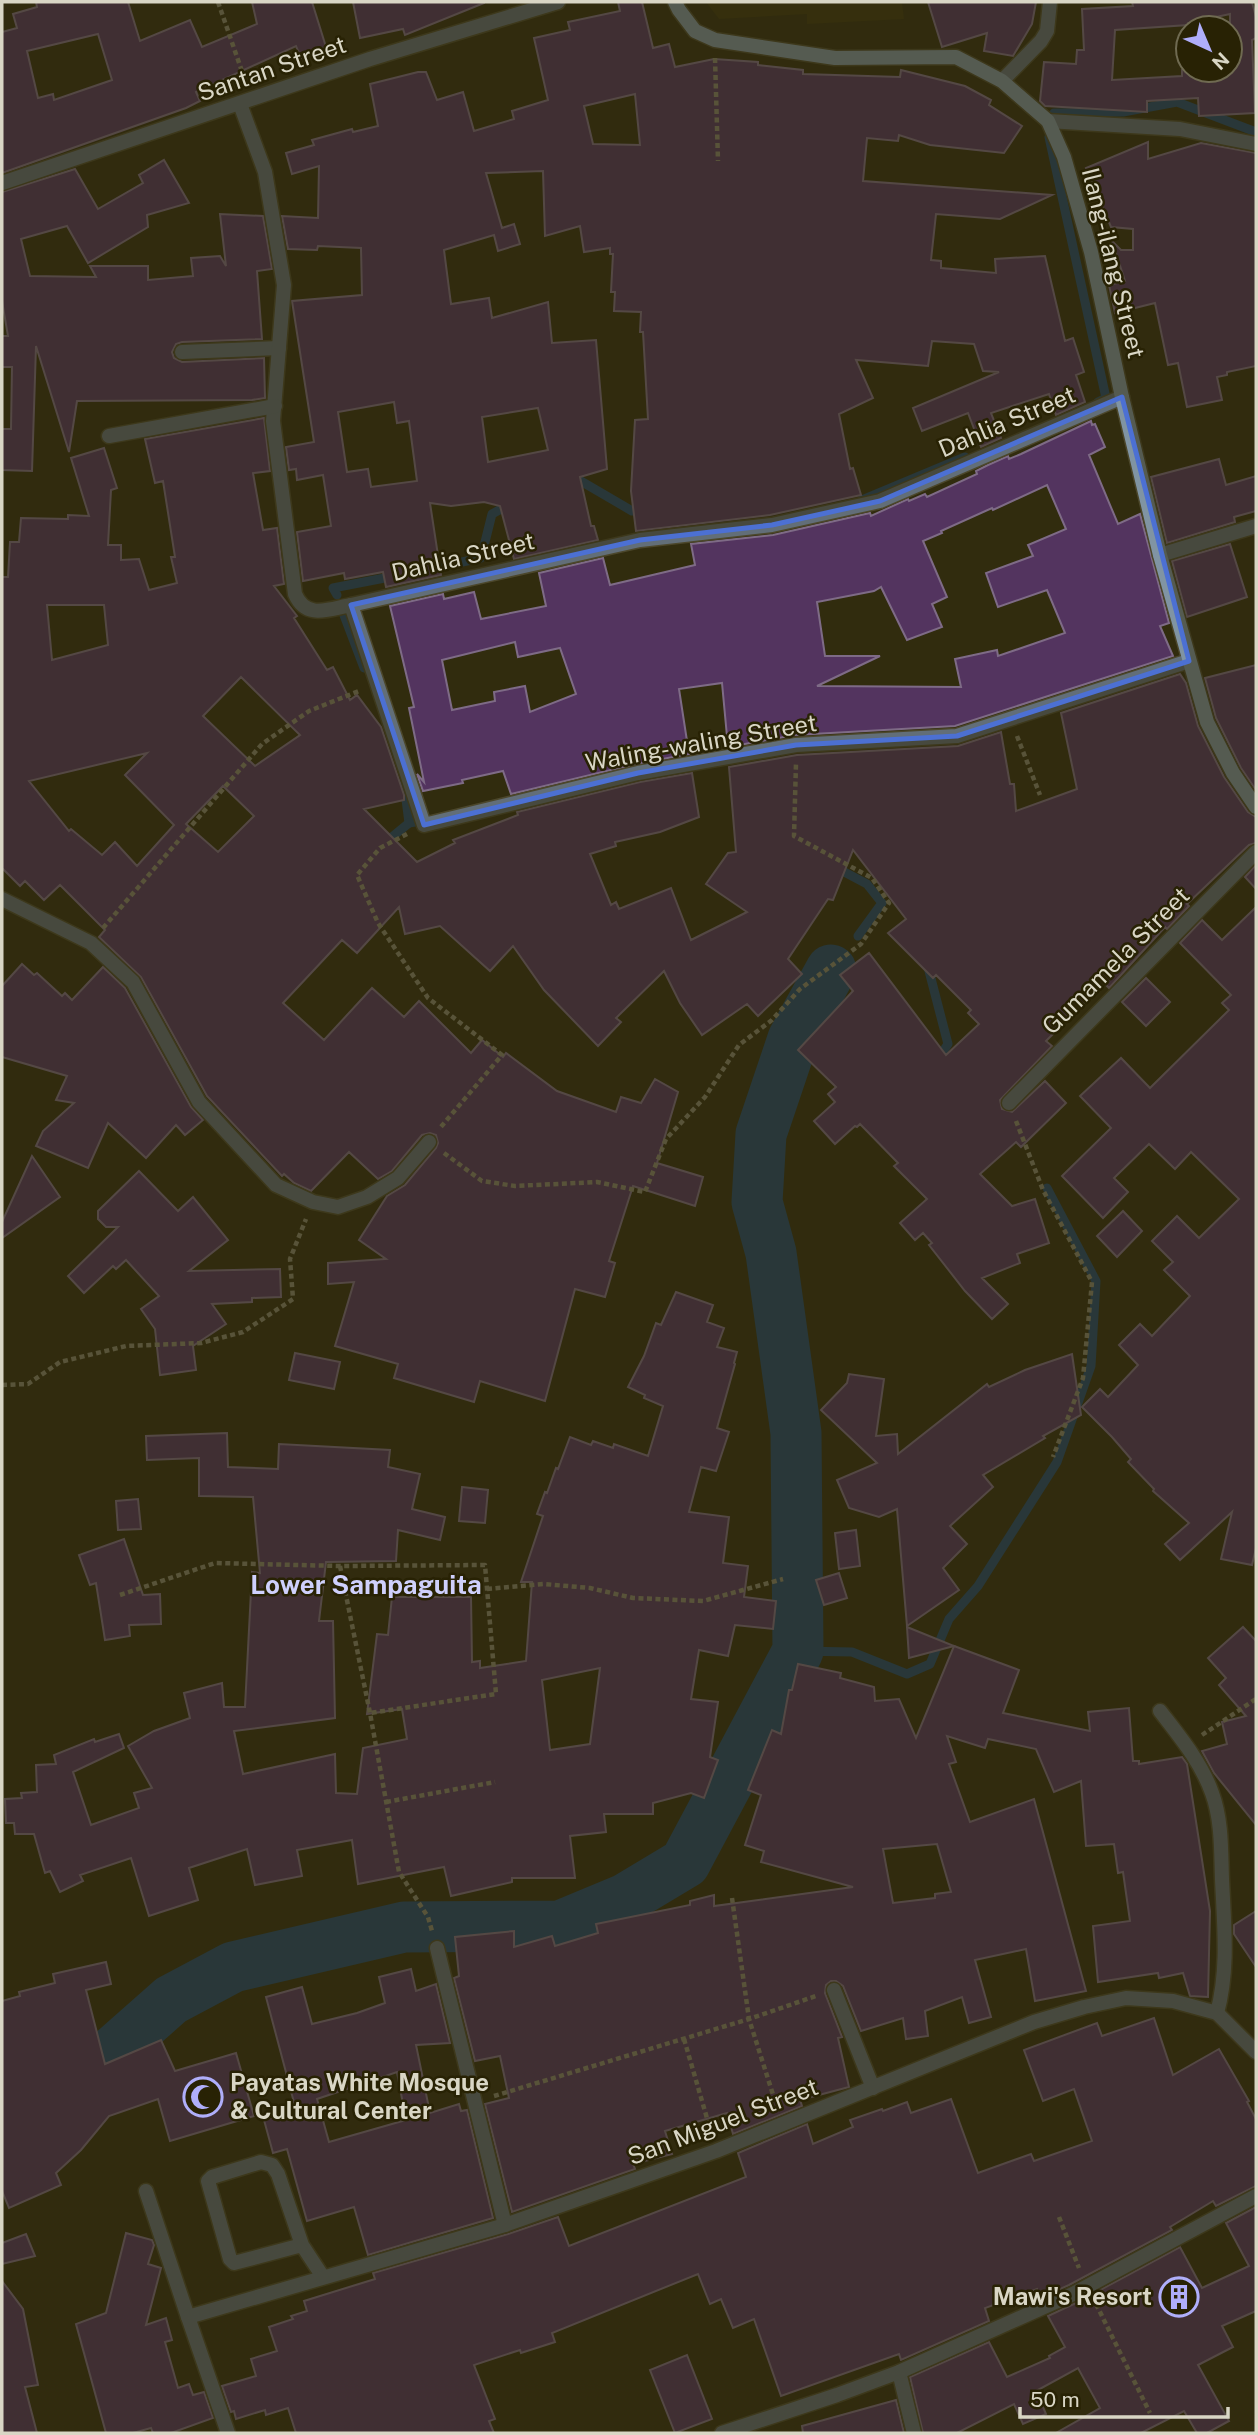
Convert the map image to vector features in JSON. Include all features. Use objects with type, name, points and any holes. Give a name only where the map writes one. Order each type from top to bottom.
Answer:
[{"type":"street","name":"Santan Street","points":[[2,183],[370,59],[558,2]]},
{"type":"street","name":"Ilang-ilang Street","points":[[675,2],[695,31],[715,40],[835,58],[956,57],[1002,81],[1048,121],[1064,157],[1088,240],[1160,555],[1207,722],[1233,773],[1256,807]]},
{"type":"street","points":[[1002,81],[1041,41],[1047,31],[1050,2]]},
{"type":"street","name":"Dahlia Street","points":[[246,102],[265,172],[284,285],[273,421],[295,594],[305,609],[351,605],[640,540],[772,525],[880,501],[1122,397]]},
{"type":"street","points":[[1048,121],[1180,129],[1256,144]]},
{"type":"street","points":[[182,352],[279,348]]},
{"type":"street","points":[[109,436],[275,406]]},
{"type":"street","points":[[1160,555],[1256,526]]},
{"type":"street","points":[[351,605],[424,825]]},
{"type":"street","name":"Waling-waling Street","points":[[424,825],[638,773],[796,745],[957,736],[1189,661]]},
{"type":"street","name":"Gumamela Street","points":[[1009,1103],[1256,852]]},
{"type":"street","points":[[2,899],[91,943],[133,982],[199,1102],[276,1185],[313,1202],[338,1207],[366,1197],[398,1178],[429,1142]]},
{"type":"street","points":[[1160,1711],[1202,1768],[1213,1795],[1220,1835],[1226,1967],[1217,2013]]},
{"type":"street","points":[[438,1948],[505,2225]]},
{"type":"street","points":[[834,1990],[873,2088]]},
{"type":"street","name":"San Miguel Street","points":[[188,2317],[505,2225],[716,2151],[1034,2022],[1084,2007],[1126,1998],[1173,2001],[1217,2013],[1256,2052]]},
{"type":"street","points":[[302,2245],[233,2263],[208,2181],[212,2176],[261,2162],[272,2165],[278,2174],[302,2245],[323,2277]]},
{"type":"street","points":[[146,2191],[228,2433]]},
{"type":"street","points":[[722,2433],[898,2372],[1087,2286],[1256,2196]]},
{"type":"street","points":[[898,2372],[914,2433]]},
{"type":"path","points":[[218,2],[246,102]]},
{"type":"path","points":[[715,40],[718,161]]},
{"type":"path","points":[[91,943],[262,744],[309,711],[376,684]]},
{"type":"path","points":[[1011,719],[1040,795]]},
{"type":"path","points":[[424,825],[380,848],[358,875],[378,923],[428,998],[502,1055],[429,1142],[482,1181],[515,1186],[597,1182],[645,1192],[666,1139],[705,1097],[739,1045],[772,1020],[800,989],[861,944],[890,902],[872,878],[794,836],[796,745]]},
{"type":"path","points":[[1009,1103],[1043,1190],[1092,1282],[1083,1378],[1053,1457]]},
{"type":"path","points":[[2,1385],[28,1384],[60,1362],[125,1346],[201,1343],[243,1332],[293,1299],[290,1259],[313,1202]]},
{"type":"path","points":[[120,1595],[215,1563],[485,1565],[496,1694],[370,1713]]},
{"type":"path","points":[[340,1566],[399,1872],[428,1917]]},
{"type":"path","points":[[487,1589],[544,1584],[590,1588],[633,1598],[703,1601],[783,1579]]},
{"type":"path","points":[[1187,1745],[1256,1699]]},
{"type":"path","points":[[386,1802],[495,1782]]},
{"type":"path","points":[[732,1898],[748,2020],[783,2125]]},
{"type":"path","points":[[474,2102],[748,2020],[834,1990]]},
{"type":"path","points":[[684,2039],[716,2151]]},
{"type":"path","points":[[1059,2217],[1087,2286],[1150,2413]]},
{"type":"highlighted area","points":[[1122,397],[1189,661],[957,736],[796,745],[638,773],[424,825],[351,605],[640,540],[772,525],[880,501]]},
{"type":"shaded area","points":[[706,2],[902,2],[904,19],[807,24],[807,14],[719,19]]},
{"type":"building","points":[[36,2],[128,2],[140,41],[190,20],[202,47],[257,24],[252,2],[312,2],[326,47],[301,58],[296,46],[196,92],[200,101],[186,108],[2,173],[2,32],[17,28],[13,14],[37,7]],"holes":[[[98,34],[112,80],[54,100],[53,94],[38,98],[27,51]]]},
{"type":"building","points":[[353,2],[484,3],[405,35],[403,29],[360,38]]},
{"type":"building","points":[[618,2],[642,2],[653,48],[669,44],[675,67],[714,59],[758,62],[758,65],[803,70],[803,74],[900,77],[901,70],[965,86],[991,100],[989,105],[1022,126],[1004,153],[930,145],[899,135],[898,141],[867,138],[863,181],[1052,195],[1000,219],[936,214],[931,260],[941,261],[941,268],[996,273],[995,259],[1045,256],[1065,341],[1073,338],[1084,372],[1076,375],[1085,402],[1056,415],[1049,394],[991,413],[1001,438],[981,447],[968,413],[922,431],[913,408],[999,372],[983,371],[974,344],[932,341],[928,366],[856,360],[873,398],[839,414],[850,469],[853,468],[861,495],[770,515],[636,531],[631,491],[635,420],[648,419],[643,332],[640,332],[641,312],[614,311],[615,292],[611,292],[613,254],[610,254],[610,248],[584,252],[580,226],[545,236],[543,171],[486,173],[502,228],[514,224],[520,244],[498,251],[494,235],[444,250],[451,304],[489,298],[492,318],[548,302],[552,343],[596,340],[607,469],[580,477],[591,526],[594,526],[598,540],[514,559],[500,506],[484,502],[451,506],[430,503],[441,575],[386,587],[383,572],[345,579],[344,573],[303,581],[297,532],[331,526],[323,475],[297,480],[296,469],[289,470],[286,447],[314,442],[292,301],[362,295],[361,248],[318,246],[317,250],[288,249],[282,216],[318,218],[319,166],[292,174],[286,153],[314,145],[312,140],[352,129],[353,132],[378,126],[370,84],[418,72],[426,72],[437,100],[463,92],[474,131],[514,119],[512,111],[548,100],[534,38],[570,30],[568,22],[620,11]],"holes":[[[635,94],[640,145],[593,144],[584,106]],[[394,402],[397,423],[409,421],[417,481],[371,487],[368,469],[347,472],[338,412]],[[538,408],[548,450],[488,462],[482,417]]]},
{"type":"building","points":[[928,2],[1036,2],[1032,24],[1013,56],[984,51],[987,33],[942,47]]},
{"type":"building","points":[[1132,2],[1252,2],[1256,17],[1256,38],[1252,40],[1255,113],[1199,116],[1198,98],[1147,101],[1147,112],[1045,106],[1040,101],[1044,62],[1076,64],[1077,50],[1084,50],[1082,9],[1133,6]]},
{"type":"building","points":[[1148,142],[1148,159],[1201,143],[1256,153],[1256,366],[1217,377],[1222,400],[1187,407],[1178,363],[1168,365],[1155,303],[1115,313],[1109,285],[1125,281],[1112,241],[1121,250],[1133,250],[1133,229],[1111,227],[1086,168]]},
{"type":"building","points":[[164,160],[189,203],[147,215],[148,227],[88,263],[67,226],[21,239],[30,276],[96,277],[90,266],[148,266],[148,280],[193,276],[191,258],[220,256],[226,266],[220,214],[263,216],[272,269],[257,271],[262,339],[182,342],[176,344],[172,352],[174,358],[182,362],[264,358],[265,398],[77,401],[69,452],[36,346],[32,471],[2,470],[2,429],[11,429],[12,367],[2,367],[2,336],[8,336],[2,301],[2,192],[75,169],[98,209],[143,183],[139,175]]},
{"type":"building","points":[[264,418],[270,471],[253,473],[263,530],[277,528],[284,584],[274,586],[297,616],[294,618],[327,670],[333,667],[350,700],[357,695],[381,727],[404,800],[364,809],[417,862],[455,843],[453,840],[518,815],[517,812],[640,782],[692,773],[699,817],[660,832],[615,842],[616,846],[590,854],[611,905],[616,902],[619,909],[671,888],[691,940],[747,912],[706,884],[728,853],[736,852],[729,767],[797,755],[958,746],[1001,732],[1010,784],[1014,784],[1016,811],[1077,789],[1061,713],[1180,674],[1186,683],[1198,726],[1224,777],[1248,812],[1256,817],[1256,843],[1249,845],[1187,904],[1189,906],[1167,929],[1165,927],[1109,988],[1104,983],[1046,1041],[1052,1046],[1000,1100],[1002,1109],[1012,1112],[1045,1081],[1066,1103],[1021,1147],[1016,1142],[980,1174],[1012,1206],[1035,1199],[1049,1243],[1017,1254],[1020,1263],[982,1278],[1008,1304],[992,1319],[965,1291],[929,1245],[932,1243],[923,1233],[915,1240],[900,1223],[927,1199],[894,1166],[898,1163],[860,1124],[835,1144],[814,1121],[835,1102],[828,1094],[836,1087],[798,1050],[853,991],[840,975],[869,953],[946,1055],[979,1024],[968,1013],[971,1010],[936,975],[933,978],[888,933],[906,919],[853,850],[833,900],[828,899],[788,959],[802,974],[758,1016],[747,1004],[702,1035],[680,1003],[664,971],[616,1018],[621,1022],[598,1046],[544,990],[513,946],[490,971],[440,926],[405,934],[399,907],[357,953],[342,940],[283,1003],[324,1040],[372,988],[404,1017],[419,1001],[471,1053],[482,1040],[503,1057],[506,1053],[557,1091],[616,1112],[621,1097],[641,1103],[655,1079],[678,1092],[657,1163],[703,1177],[695,1206],[633,1186],[609,1261],[615,1263],[605,1297],[575,1289],[545,1401],[480,1381],[474,1402],[394,1378],[398,1364],[335,1346],[354,1282],[328,1284],[328,1263],[386,1259],[359,1240],[387,1196],[405,1185],[436,1148],[436,1135],[422,1135],[392,1171],[378,1179],[349,1152],[311,1191],[294,1183],[284,1174],[282,1176],[207,1096],[141,977],[99,937],[105,930],[60,885],[44,900],[25,881],[20,886],[2,868],[2,577],[8,577],[10,542],[19,542],[21,518],[68,519],[68,515],[89,516],[71,458],[104,448],[117,488],[111,490],[108,545],[121,545],[121,560],[139,559],[149,590],[177,583],[171,557],[175,557],[163,481],[155,483],[145,439]],"holes":[[[47,605],[104,605],[108,645],[52,660]],[[241,677],[300,735],[255,766],[203,716]],[[147,753],[125,775],[174,825],[137,866],[115,842],[102,855],[71,829],[69,831],[29,781]],[[223,786],[254,816],[218,852],[186,824]]]},
{"type":"building","points":[[1091,421],[1105,447],[1089,455],[1118,524],[1140,514],[1169,623],[1160,626],[1173,656],[955,726],[795,735],[728,747],[722,683],[679,689],[689,754],[511,794],[503,771],[423,791],[417,774],[424,782],[409,708],[414,707],[390,606],[443,594],[444,599],[474,592],[481,619],[546,606],[539,573],[603,558],[610,585],[695,565],[691,544],[773,535],[870,513],[871,516],[908,499],[909,501],[925,494],[927,497],[977,474],[976,471],[988,465],[1008,456],[1009,459]],"holes":[[[1047,485],[1066,529],[1028,545],[1033,556],[986,573],[998,607],[1047,590],[1065,633],[998,656],[997,650],[955,659],[961,687],[817,686],[880,656],[825,656],[817,602],[874,591],[881,587],[907,640],[942,627],[932,604],[947,597],[923,541]],[[515,642],[518,657],[560,648],[576,694],[530,712],[525,686],[494,692],[495,701],[452,710],[442,660]]]},
{"type":"building","points":[[1219,459],[1226,485],[1256,476],[1256,511],[1234,517],[1235,522],[1167,543],[1151,477]]},
{"type":"building","points":[[1230,544],[1247,597],[1187,617],[1172,561]]},
{"type":"building","points":[[1256,665],[1256,790],[1241,768],[1216,718],[1205,678]]},
{"type":"building","points":[[1256,865],[1256,889],[1245,877]]},
{"type":"building","points":[[1256,907],[1256,1548],[1252,1565],[1221,1559],[1232,1512],[1180,1560],[1165,1544],[1189,1523],[1153,1491],[1128,1462],[1131,1459],[1082,1407],[1100,1389],[1108,1397],[1138,1365],[1119,1345],[1140,1324],[1152,1336],[1190,1296],[1164,1270],[1173,1262],[1152,1241],[1177,1216],[1199,1238],[1239,1199],[1191,1152],[1175,1169],[1149,1144],[1114,1178],[1128,1192],[1103,1218],[1062,1176],[1111,1128],[1080,1096],[1121,1058],[1150,1088],[1229,1010],[1222,1003],[1231,995],[1180,943],[1202,920],[1222,940]]},
{"type":"building","points":[[22,964],[34,975],[37,973],[62,996],[65,993],[72,1000],[103,967],[125,988],[191,1107],[203,1120],[185,1135],[176,1125],[146,1158],[108,1123],[88,1168],[36,1146],[43,1131],[74,1103],[56,1100],[67,1076],[2,1057],[2,986]]},
{"type":"building","points":[[1146,978],[1170,1002],[1146,1026],[1122,1002]]},
{"type":"building","points":[[32,1156],[60,1197],[2,1238],[2,1222]]},
{"type":"building","points":[[139,1171],[178,1211],[193,1197],[228,1240],[189,1271],[280,1269],[281,1297],[212,1304],[226,1324],[193,1346],[196,1370],[160,1375],[155,1329],[141,1309],[159,1296],[126,1260],[116,1269],[113,1266],[84,1293],[68,1276],[118,1227],[106,1227],[98,1219],[98,1211]]},
{"type":"building","points":[[1123,1211],[1142,1231],[1117,1257],[1097,1236]]},
{"type":"building","points":[[676,1292],[713,1305],[707,1322],[724,1328],[717,1347],[737,1352],[717,1428],[729,1432],[716,1471],[701,1467],[689,1512],[729,1517],[723,1563],[748,1566],[744,1597],[776,1601],[773,1629],[735,1625],[728,1656],[699,1650],[691,1699],[718,1702],[710,1757],[718,1760],[704,1798],[691,1793],[653,1803],[653,1814],[604,1814],[606,1832],[570,1836],[575,1878],[512,1878],[512,1882],[451,1896],[444,1867],[358,1884],[352,1840],[297,1850],[302,1876],[255,1885],[247,1849],[189,1868],[198,1900],[149,1916],[131,1858],[80,1875],[83,1881],[60,1892],[50,1871],[45,1873],[34,1834],[15,1834],[14,1823],[6,1823],[5,1799],[22,1798],[21,1793],[37,1792],[36,1765],[56,1764],[54,1755],[94,1739],[95,1742],[119,1734],[124,1748],[73,1772],[91,1825],[139,1808],[134,1793],[152,1788],[128,1746],[154,1731],[190,1718],[184,1693],[222,1683],[224,1707],[245,1707],[252,1572],[260,1573],[253,1497],[199,1496],[199,1458],[147,1460],[146,1436],[227,1433],[228,1467],[278,1469],[279,1444],[390,1450],[388,1467],[420,1474],[412,1509],[445,1517],[440,1540],[398,1530],[396,1561],[326,1562],[319,1621],[333,1621],[335,1718],[234,1731],[243,1774],[335,1754],[336,1793],[357,1794],[363,1748],[407,1739],[402,1709],[367,1714],[377,1634],[388,1635],[392,1597],[471,1597],[472,1662],[480,1661],[480,1668],[526,1661],[532,1582],[521,1582],[543,1516],[537,1514],[545,1492],[547,1493],[556,1468],[558,1469],[570,1437],[591,1445],[593,1441],[613,1448],[614,1444],[648,1456],[663,1406],[628,1387],[644,1356],[656,1323],[661,1325]],"holes":[[[600,1668],[590,1744],[550,1750],[542,1680]]]},
{"type":"building","points":[[295,1353],[340,1362],[334,1389],[289,1380]]},
{"type":"building","points":[[1072,1354],[1081,1415],[983,1475],[993,1487],[950,1526],[967,1544],[943,1568],[959,1590],[907,1626],[897,1509],[879,1517],[849,1508],[837,1480],[877,1463],[821,1410],[847,1383],[849,1374],[884,1379],[876,1436],[897,1434],[898,1454],[987,1384],[989,1387],[1025,1370]]},
{"type":"building","points":[[462,1487],[488,1490],[485,1523],[459,1521]]},
{"type":"building","points":[[138,1499],[141,1529],[118,1530],[116,1501]]},
{"type":"building","points":[[856,1530],[860,1566],[839,1569],[835,1533]]},
{"type":"building","points":[[124,1539],[143,1595],[160,1594],[161,1624],[129,1625],[130,1636],[105,1640],[96,1583],[90,1585],[79,1555]]},
{"type":"building","points":[[839,1573],[847,1598],[824,1605],[816,1580]]},
{"type":"building","points":[[907,1627],[954,1646],[909,1658]]},
{"type":"building","points":[[1243,1627],[1256,1641],[1256,1825],[1214,1773],[1202,1751],[1227,1744],[1222,1722],[1246,1716],[1219,1685],[1226,1678],[1208,1658]]},
{"type":"building","points":[[954,1646],[1019,1670],[1003,1713],[1090,1731],[1088,1712],[1129,1708],[1133,1761],[1139,1761],[1139,1764],[1182,1757],[1187,1764],[1210,1911],[1208,1997],[1190,1996],[1183,1973],[1159,1978],[1158,1973],[1098,1982],[1093,1926],[1130,1921],[1123,1872],[1118,1873],[1114,1844],[1086,1846],[1081,1781],[1054,1792],[1036,1749],[988,1739],[985,1748],[947,1736],[956,1762],[949,1764],[970,1822],[1034,1799],[1086,1991],[1035,2001],[1026,1949],[975,1960],[991,2017],[969,2023],[962,1997],[925,2011],[928,2036],[906,2039],[903,2018],[861,2031],[843,1986],[831,1981],[826,1985],[825,1993],[842,2037],[838,2038],[849,2087],[800,2100],[802,2106],[733,2134],[727,2113],[665,2131],[672,2154],[633,2164],[635,2169],[512,2212],[485,2104],[509,2098],[500,2056],[475,2061],[454,1978],[459,1976],[455,1937],[514,1931],[514,1947],[552,1936],[555,1946],[598,1933],[596,1924],[690,1905],[690,1901],[714,1895],[714,1906],[853,1887],[761,1862],[764,1851],[745,1845],[761,1795],[748,1790],[772,1730],[781,1734],[789,1690],[792,1690],[798,1664],[841,1673],[840,1678],[874,1687],[875,1701],[899,1699],[916,1738]],"holes":[[[937,1844],[951,1892],[935,1894],[935,1898],[893,1903],[883,1849]]]},
{"type":"building","points":[[1256,1911],[1256,1967],[1234,1934],[1234,1925]]},
{"type":"building","points":[[106,1962],[111,1984],[86,1990],[105,2064],[161,2040],[175,2071],[236,2053],[254,2116],[170,2141],[158,2099],[109,2116],[81,2150],[56,2173],[61,2185],[9,2208],[2,2191],[2,2001],[20,1996],[19,1992],[55,1983],[53,1974]]},
{"type":"building","points":[[411,1969],[416,1991],[436,1984],[450,2043],[416,2045],[430,2113],[459,2104],[461,2111],[467,2110],[493,2218],[368,2255],[354,2207],[307,2221],[287,2149],[273,2153],[264,2120],[296,2110],[266,1997],[302,1987],[312,2024],[385,2003],[379,1977]],"holes":[[[397,2072],[406,2120],[329,2142],[317,2099]]]},
{"type":"building","points":[[1154,2018],[1173,2075],[1219,2049],[1249,2101],[1247,2102],[1256,2119],[1256,2186],[1216,2206],[1213,2201],[1170,2227],[1172,2230],[1069,2285],[1040,2298],[1037,2289],[985,2308],[989,2321],[901,2360],[899,2354],[781,2396],[754,2319],[733,2328],[721,2299],[710,2304],[698,2274],[552,2333],[555,2342],[474,2365],[495,2419],[489,2421],[494,2433],[296,2433],[288,2408],[266,2415],[265,2410],[236,2419],[234,2411],[231,2412],[222,2386],[256,2376],[251,2359],[277,2351],[269,2327],[307,2311],[304,2301],[375,2279],[373,2273],[558,2217],[569,2246],[746,2177],[738,2153],[807,2124],[813,2144],[853,2127],[850,2120],[882,2109],[883,2111],[907,2102],[911,2113],[951,2099],[978,2173],[1031,2154],[1034,2161],[1092,2141],[1074,2089],[1043,2101],[1024,2050],[1097,2023],[1102,2036]]},
{"type":"building","points":[[1256,2207],[1256,2311],[1222,2326],[1233,2347],[1198,2365],[1229,2421],[1207,2433],[1197,2433],[1184,2411],[1141,2433],[1056,2433],[1100,2408],[1078,2368],[1036,2391],[1046,2414],[1023,2424],[1014,2404],[957,2433],[923,2433],[910,2377],[989,2342],[1007,2377],[1050,2358],[1049,2356],[1065,2347],[1048,2316],[1180,2247],[1202,2288],[1249,2266],[1226,2223]]},
{"type":"building","points":[[126,2233],[152,2240],[154,2245],[148,2264],[161,2268],[146,2325],[166,2318],[172,2340],[165,2342],[178,2388],[189,2384],[193,2395],[204,2392],[213,2418],[171,2433],[153,2433],[151,2428],[133,2433],[106,2433],[76,2324],[106,2313]]},
{"type":"building","points":[[26,2234],[35,2256],[2,2264],[2,2243]]},
{"type":"building","points":[[2,2281],[23,2309],[38,2385],[25,2387],[37,2433],[2,2433]]},
{"type":"building","points":[[687,2355],[712,2419],[675,2433],[650,2370]]},
{"type":"building","points":[[896,2400],[904,2433],[803,2433],[802,2426]]},
{"type":"waterway","points":[[1054,113],[1123,112],[1177,102],[1256,132]]},
{"type":"waterway","points":[[1049,137],[1106,398],[1098,402]]},
{"type":"waterway","points":[[862,500],[965,457]]},
{"type":"waterway","points":[[569,483],[579,480],[632,511],[644,507]]},
{"type":"waterway","points":[[429,569],[481,558],[492,514],[510,504]]},
{"type":"waterway","points":[[337,595],[333,588],[395,576]]},
{"type":"waterway","points":[[342,610],[364,668]]},
{"type":"waterway","points":[[404,784],[409,823],[415,822]]},
{"type":"waterway","points":[[382,840],[392,837],[409,823]]},
{"type":"waterway","points":[[833,866],[867,884],[882,903],[858,936]]},
{"type":"waterway","points":[[928,967],[948,1044],[938,1059]]},
{"type":"waterway","points":[[2,2096],[57,2071],[110,2054],[171,2000],[233,1967],[404,1927],[560,1926],[625,1899],[685,1863],[798,1651],[796,1433],[771,1253],[757,1202],[761,1134],[793,1039],[831,970]]},
{"type":"waterway","points":[[798,1651],[852,1652],[907,1674],[930,1664],[949,1619],[978,1586],[1057,1462],[1091,1366],[1096,1281],[1047,1188]]},
{"type":"place","name":"Payatas White Mosque & Cultural Center","points":[[203,2097]]},
{"type":"place","name":"Mawi's Resort","points":[[1179,2297]]},
{"type":"district","name":"Lower Sampaguita","points":[[366,1585]]}]
